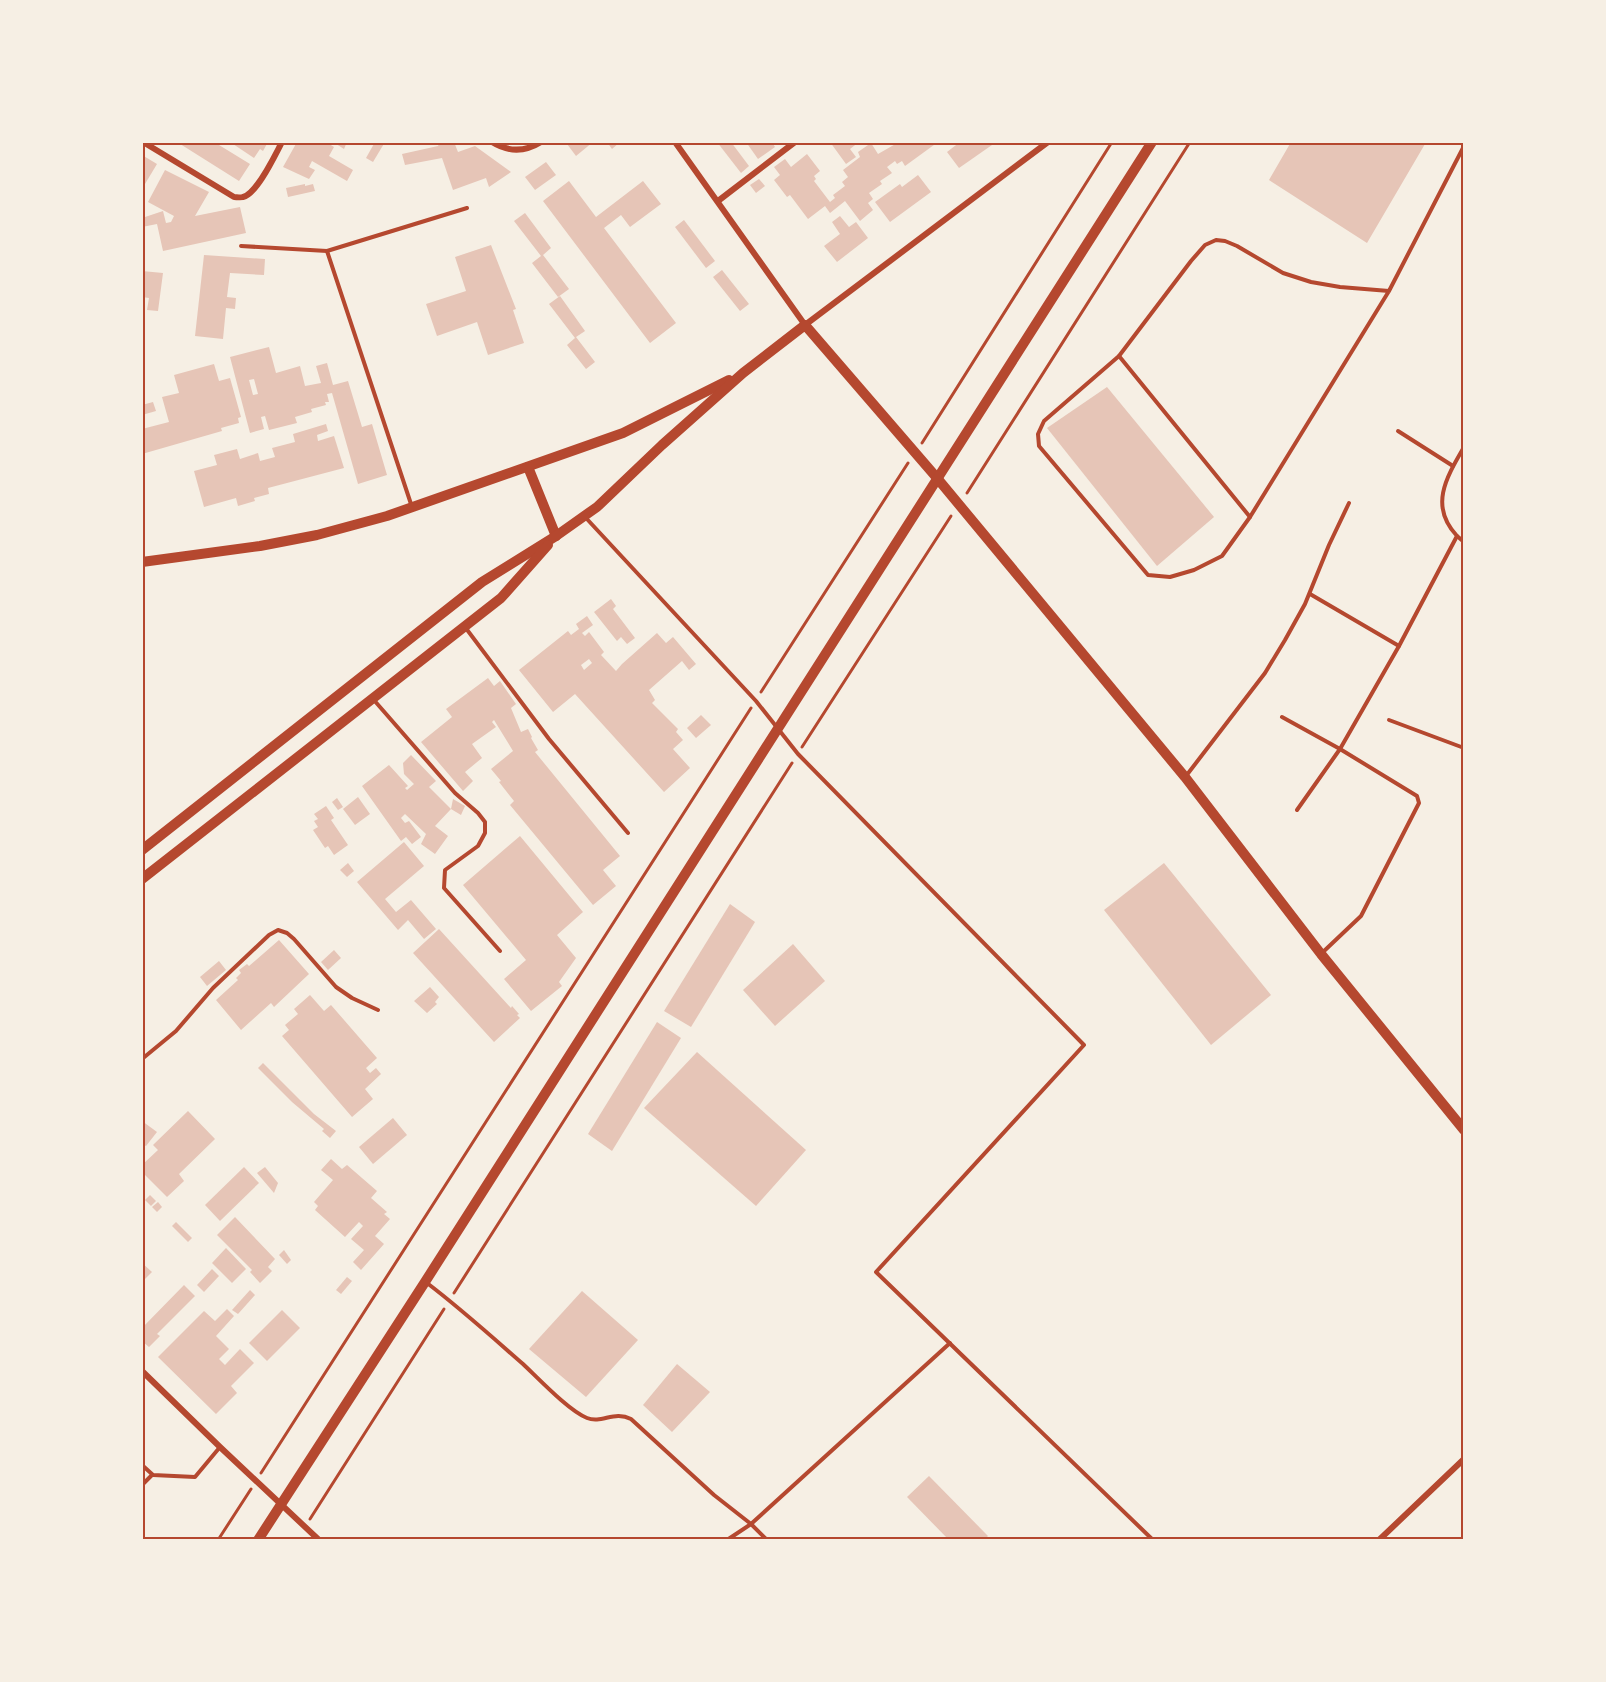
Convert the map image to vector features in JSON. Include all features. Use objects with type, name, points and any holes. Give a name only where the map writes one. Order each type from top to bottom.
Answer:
[{"type":"street","points":[[143,142],[234,197],[243,198],[251,193],[258,184],[282,142]]},
{"type":"street","points":[[492,142],[513,150],[524,150],[541,142]]},
{"type":"street","points":[[675,142],[805,325],[959,504],[1185,777],[1321,954],[1464,1130]]},
{"type":"street","points":[[718,201],[795,142]]},
{"type":"street","points":[[142,850],[482,582],[584,517],[743,373],[1048,142]]},
{"type":"street","points":[[258,1539],[425,1282],[1152,142]]},
{"type":"street","points":[[142,562],[260,546],[317,535],[412,508],[623,433],[743,373]]},
{"type":"street","points":[[528,467],[556,536]]},
{"type":"street","points":[[142,879],[501,598],[556,536]]},
{"type":"street","points":[[142,1371],[319,1539]]},
{"type":"street","points":[[1379,1539],[1464,1459]]},
{"type":"lane","points":[[1389,291],[1311,282],[1283,273],[1236,246],[1216,240],[1205,245],[1191,261],[1119,356],[1044,421],[1038,434],[1039,446],[1148,575],[1170,577],[1194,570],[1222,556],[1250,518],[1389,291],[1464,146]]},
{"type":"lane","points":[[241,246],[327,251],[467,208]]},
{"type":"lane","points":[[327,251],[412,508]]},
{"type":"lane","points":[[1119,356],[1250,518]]},
{"type":"lane","points":[[1398,431],[1453,466]]},
{"type":"lane","points":[[1464,447],[1453,466],[1442,494],[1442,510],[1447,526],[1464,542]]},
{"type":"lane","points":[[1185,777],[1265,672],[1299,616],[1349,503]]},
{"type":"lane","points":[[584,517],[756,701],[798,754],[1084,1045],[876,1272],[1153,1539]]},
{"type":"lane","points":[[1297,810],[1340,748],[1399,646],[1457,536]]},
{"type":"lane","points":[[1310,594],[1399,646]]},
{"type":"lane","points":[[465,626],[549,739],[628,833]]},
{"type":"lane","points":[[372,699],[455,793],[478,813],[484,822],[485,833],[478,846],[445,870],[444,888],[500,951]]},
{"type":"lane","points":[[1282,717],[1340,748],[1417,795],[1419,803],[1361,916],[1321,954]]},
{"type":"lane","points":[[1389,720],[1464,748]]},
{"type":"lane","points":[[142,1059],[176,1031],[213,988],[269,935],[278,930],[294,939],[336,987],[352,998],[378,1010]]},
{"type":"lane","points":[[425,1282],[585,1417],[594,1419],[623,1414],[632,1419],[714,1496],[751,1524],[766,1539]]},
{"type":"lane","points":[[728,1539],[751,1524],[950,1343]]},
{"type":"lane","points":[[142,1465],[153,1475],[195,1477],[220,1447]]},
{"type":"lane","points":[[142,1485],[153,1475]]},
{"type":"path","points":[[218,1539],[900,474],[916,453],[1112,142]]},
{"type":"path","points":[[306,1526],[1190,142]]},
{"type":"building","points":[[177,142],[221,142],[219,145],[250,164],[239,181]]},
{"type":"building","points":[[230,142],[268,142],[263,151],[260,149],[254,158]]},
{"type":"building","points":[[297,142],[326,142],[334,147],[329,156],[353,170],[347,181],[312,161],[309,167],[315,170],[309,179],[283,167]]},
{"type":"building","points":[[333,142],[347,142],[344,149]]},
{"type":"building","points":[[375,142],[385,142],[373,162],[366,158]]},
{"type":"building","points":[[440,142],[454,142],[458,152],[475,146],[511,172],[489,187],[486,178],[453,190],[442,158],[405,165],[402,154],[438,146]]},
{"type":"building","points":[[569,142],[593,142],[576,156],[567,144]]},
{"type":"building","points":[[607,142],[620,142],[612,149]]},
{"type":"building","points":[[717,142],[731,142],[749,166],[741,173]]},
{"type":"building","points":[[746,142],[772,142],[775,147],[758,159]]},
{"type":"building","points":[[830,142],[859,142],[850,149],[856,157],[846,164]]},
{"type":"building","points":[[899,142],[938,142],[905,166],[902,161],[897,164],[895,161],[887,167],[892,173],[880,181],[882,184],[869,193],[873,199],[868,203],[873,210],[860,221],[845,201],[830,213],[825,206],[808,219],[790,195],[787,197],[774,180],[780,175],[774,167],[785,159],[791,167],[807,154],[820,171],[814,176],[816,179],[814,181],[830,202],[835,198],[833,195],[845,186],[842,182],[848,177],[843,170],[860,157],[858,152],[871,143],[878,154]]},
{"type":"building","points":[[960,142],[990,142],[992,145],[959,168],[947,152]]},
{"type":"building","points":[[1291,142],[1433,142],[1432,145],[1425,144],[1367,243],[1269,180]]},
{"type":"building","points":[[142,155],[157,164],[142,189]]},
{"type":"building","points":[[546,162],[556,175],[535,190],[525,177]]},
{"type":"building","points":[[165,170],[209,192],[195,216],[240,207],[246,233],[163,251],[157,224],[142,227],[142,218],[163,211],[166,223],[171,222],[174,216],[148,202]]},
{"type":"building","points":[[918,175],[931,192],[890,222],[875,202],[900,184],[902,187]]},
{"type":"building","points":[[759,179],[765,186],[756,193],[750,185]]},
{"type":"building","points":[[569,181],[596,217],[643,181],[661,204],[630,227],[621,215],[604,228],[676,323],[650,343],[543,201]]},
{"type":"building","points":[[305,184],[305,186],[313,184],[315,191],[288,197],[286,188]]},
{"type":"building","points":[[525,213],[551,248],[543,255],[569,289],[558,297],[532,263],[541,256],[514,221]]},
{"type":"building","points":[[840,216],[849,227],[856,222],[868,238],[837,262],[824,246],[840,234],[832,222]]},
{"type":"building","points":[[684,220],[715,261],[706,268],[675,227]]},
{"type":"building","points":[[491,245],[516,309],[513,310],[524,343],[488,355],[477,322],[437,336],[426,304],[466,291],[455,257]]},
{"type":"building","points":[[204,255],[265,259],[264,275],[230,273],[227,297],[236,298],[235,309],[226,308],[223,339],[195,336]]},
{"type":"building","points":[[722,270],[749,304],[740,311],[713,277]]},
{"type":"building","points":[[142,271],[163,273],[158,311],[147,310],[149,298],[142,297]]},
{"type":"building","points":[[560,296],[585,331],[576,337],[595,362],[586,369],[567,345],[575,338],[549,304]]},
{"type":"building","points":[[269,347],[276,373],[300,366],[305,386],[321,383],[316,366],[327,363],[333,385],[348,381],[362,427],[372,424],[387,475],[358,484],[332,393],[327,394],[329,402],[325,402],[326,405],[295,417],[297,423],[269,430],[265,416],[261,417],[264,429],[250,433],[230,357]],"holes":[[[254,379],[258,394],[253,395],[249,380]]]},
{"type":"building","points":[[214,364],[219,381],[230,378],[241,417],[238,418],[239,423],[221,428],[222,431],[142,454],[142,429],[169,422],[162,397],[179,393],[174,375]]},
{"type":"building","points":[[1107,387],[1214,517],[1157,566],[1047,428]]},
{"type":"building","points":[[153,402],[156,411],[142,415],[142,405]]},
{"type":"building","points":[[326,424],[328,431],[317,435],[318,441],[334,436],[344,468],[268,488],[269,494],[238,506],[236,498],[204,507],[194,471],[217,465],[214,455],[237,449],[240,459],[258,453],[260,461],[275,457],[272,448],[295,442],[293,434]]},
{"type":"building","points":[[611,599],[616,606],[613,609],[635,638],[627,644],[621,637],[617,641],[594,612]]},
{"type":"building","points":[[587,616],[593,625],[582,633],[585,636],[589,632],[604,652],[601,655],[616,671],[657,633],[666,643],[673,637],[696,664],[689,670],[682,661],[649,690],[655,700],[652,703],[678,729],[676,732],[683,740],[673,749],[690,768],[664,792],[575,694],[553,712],[519,670],[568,631],[571,635],[579,629],[576,624]],"holes":[[[589,659],[592,663],[584,670],[581,665]]]},
{"type":"building","points":[[488,678],[494,686],[500,681],[516,704],[511,708],[521,732],[528,729],[538,750],[535,752],[620,856],[603,870],[616,886],[593,905],[510,805],[514,801],[491,769],[513,751],[494,720],[492,722],[496,727],[472,744],[482,758],[465,772],[473,781],[463,791],[421,742],[452,717],[446,709]]},
{"type":"building","points":[[701,715],[711,725],[696,738],[687,728]]},
{"type":"building","points":[[411,755],[436,781],[429,787],[451,809],[435,826],[448,836],[435,854],[421,844],[426,834],[405,814],[401,818],[405,823],[409,821],[421,837],[412,844],[406,837],[401,841],[362,786],[389,765],[408,786],[405,788],[407,790],[414,784],[404,774],[403,763]]},
{"type":"building","points":[[358,797],[370,814],[355,825],[343,809]]},
{"type":"building","points":[[337,798],[343,807],[338,810],[332,802]]},
{"type":"building","points":[[453,799],[465,806],[461,815],[451,809]]},
{"type":"building","points":[[326,806],[334,818],[331,820],[348,845],[334,855],[328,846],[325,848],[313,830],[318,827],[314,821],[318,819],[314,814]]},
{"type":"building","points":[[520,836],[583,912],[557,935],[576,958],[559,982],[562,986],[531,1011],[504,979],[526,960],[463,885]]},
{"type":"building","points":[[404,842],[424,866],[385,899],[396,912],[411,900],[436,929],[424,939],[408,920],[398,930],[357,882]]},
{"type":"building","points":[[348,863],[354,871],[347,877],[340,870]]},
{"type":"building","points":[[1164,863],[1271,995],[1211,1045],[1104,910]]},
{"type":"building","points":[[730,904],[755,922],[691,1027],[664,1011]]},
{"type":"building","points":[[439,929],[519,1014],[517,1015],[520,1018],[494,1042],[413,953]]},
{"type":"building","points":[[279,940],[309,974],[274,1007],[271,1003],[241,1030],[216,1000],[238,980],[236,978],[241,973],[239,970],[247,964],[249,966]]},
{"type":"building","points":[[793,944],[825,981],[775,1026],[743,990]]},
{"type":"building","points":[[334,950],[341,958],[328,970],[321,962]]},
{"type":"building","points":[[219,961],[226,970],[207,986],[200,977]]},
{"type":"building","points":[[430,987],[439,997],[435,1002],[437,1004],[427,1013],[414,1001]]},
{"type":"building","points":[[310,995],[324,1011],[331,1005],[377,1058],[366,1068],[370,1073],[376,1068],[381,1074],[365,1089],[373,1099],[352,1117],[282,1036],[289,1030],[285,1025],[298,1014],[294,1009]]},
{"type":"building","points":[[657,1022],[681,1038],[612,1151],[588,1134]]},
{"type":"building","points":[[697,1052],[806,1150],[756,1206],[644,1108]]},
{"type":"building","points":[[263,1063],[314,1114],[336,1131],[330,1138],[322,1131],[324,1129],[292,1102],[258,1068]]},
{"type":"building","points":[[188,1111],[215,1139],[179,1174],[184,1181],[167,1197],[142,1172],[142,1165],[158,1150],[153,1145]]},
{"type":"building","points":[[393,1118],[407,1135],[373,1164],[359,1147]]},
{"type":"building","points":[[142,1121],[157,1132],[146,1146],[142,1144]]},
{"type":"building","points":[[331,1159],[342,1169],[347,1165],[377,1191],[371,1198],[387,1212],[384,1214],[390,1219],[375,1236],[384,1244],[361,1270],[353,1262],[364,1250],[351,1239],[363,1226],[359,1222],[345,1237],[315,1210],[318,1206],[314,1202],[333,1180],[321,1170]]},
{"type":"building","points":[[244,1167],[259,1183],[220,1221],[205,1205]]},
{"type":"building","points":[[265,1167],[278,1183],[274,1193],[257,1173]]},
{"type":"building","points":[[150,1195],[156,1201],[151,1206],[145,1200]]},
{"type":"building","points":[[158,1202],[162,1207],[157,1212],[152,1207]]},
{"type":"building","points":[[235,1217],[275,1259],[268,1267],[272,1271],[260,1283],[250,1272],[252,1270],[217,1235]]},
{"type":"building","points":[[176,1222],[192,1238],[188,1242],[172,1226]]},
{"type":"building","points":[[226,1248],[246,1269],[232,1283],[212,1263]]},
{"type":"building","points":[[284,1250],[291,1260],[287,1264],[279,1255]]},
{"type":"building","points":[[142,1263],[152,1272],[142,1282]]},
{"type":"building","points":[[212,1269],[219,1276],[204,1292],[197,1285]]},
{"type":"building","points":[[347,1277],[352,1281],[341,1294],[336,1290]]},
{"type":"building","points":[[184,1285],[195,1296],[157,1334],[160,1336],[149,1347],[142,1341],[142,1328]]},
{"type":"building","points":[[250,1290],[255,1295],[238,1314],[232,1310]]},
{"type":"building","points":[[582,1291],[638,1340],[586,1397],[529,1349]]},
{"type":"building","points":[[227,1309],[234,1316],[216,1336],[229,1349],[219,1359],[225,1365],[240,1349],[254,1363],[231,1386],[237,1393],[216,1414],[158,1357],[204,1311],[215,1321]]},
{"type":"building","points":[[282,1310],[300,1328],[267,1361],[249,1343]]},
{"type":"building","points":[[677,1364],[710,1392],[672,1432],[643,1405]]},
{"type":"building","points":[[929,1476],[988,1536],[985,1539],[948,1539],[907,1497]]}]
